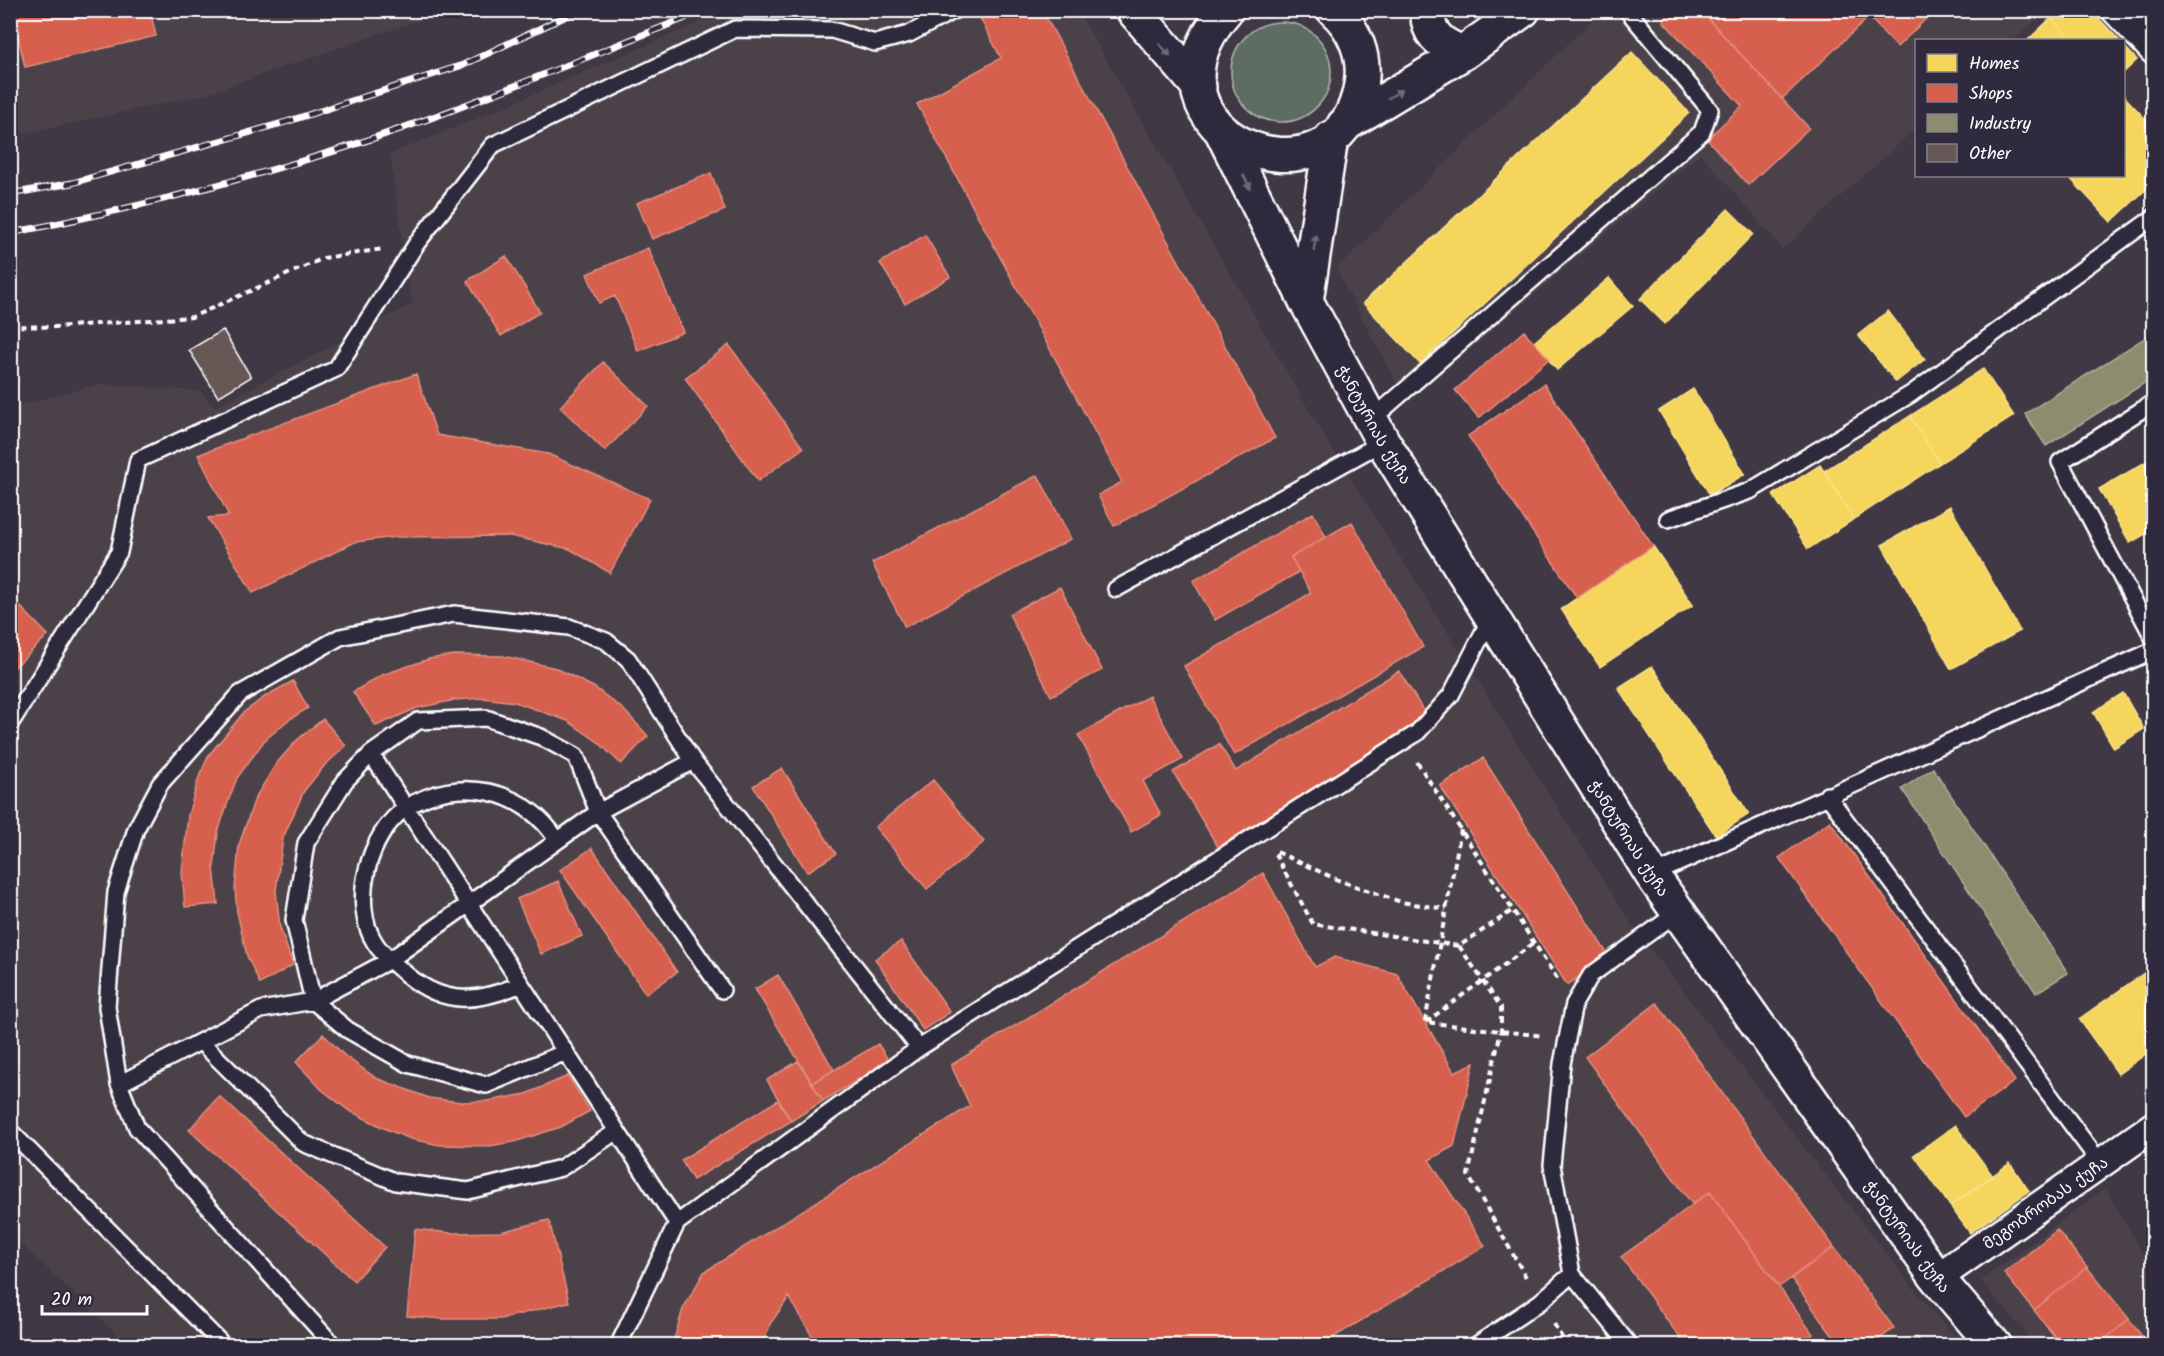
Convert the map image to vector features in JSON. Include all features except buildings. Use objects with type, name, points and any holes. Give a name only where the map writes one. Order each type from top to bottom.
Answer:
[{"type":"street","points":[[1133,10],[1199,87]]},
{"type":"street","points":[[1199,87],[1199,57],[1209,30],[1226,10]]},
{"type":"street","points":[[1306,301],[1338,131],[1359,98],[1362,67],[1354,37],[1334,10]]},
{"type":"street","points":[[1428,10],[1430,27],[1436,39],[1446,47],[1463,53]]},
{"type":"street","points":[[1221,130],[1236,143],[1255,152],[1274,155],[1304,151],[1463,53],[1523,10]]},
{"type":"street","points":[[2116,10],[2154,50]]},
{"type":"street","name":"ჭანტურიას ქუჩა","points":[[1199,87],[1210,117],[1221,130],[1306,301],[1377,431],[1652,875],[1937,1278],[1995,1346]]},
{"type":"street","name":"მეგობრობას ქუჩა","points":[[1937,1278],[2154,1126]]},
{"type":"lane","points":[[10,724],[119,552],[138,460],[336,369],[417,243],[493,146],[735,29],[832,30],[875,43],[909,34],[955,10]]},
{"type":"lane","points":[[1116,589],[1377,431],[1702,132],[1710,110],[1627,10]]},
{"type":"lane","points":[[1668,519],[1750,491],[1911,394],[2154,217]]},
{"type":"lane","points":[[2154,402],[2060,462],[2154,639]]},
{"type":"lane","points":[[334,1346],[136,1128],[119,1084],[107,1007],[116,892],[136,829],[160,784],[240,694],[340,637],[454,614],[569,627],[606,641],[628,659],[693,761],[919,1048]]},
{"type":"lane","points":[[622,1342],[677,1223],[919,1048],[1418,733],[1451,696],[1491,617]]},
{"type":"lane","points":[[1652,875],[2154,650]]},
{"type":"lane","points":[[566,1052],[486,1085],[408,1064],[348,1030],[313,1000],[294,920],[306,843],[345,781],[371,754],[418,721],[486,718],[541,737],[576,756],[598,812],[722,990]]},
{"type":"lane","points":[[371,754],[677,1223]]},
{"type":"lane","points":[[119,1084],[261,1010],[313,1000],[390,960],[598,812],[693,761]]},
{"type":"lane","points":[[521,984],[494,996],[461,999],[427,991],[390,960],[374,942],[363,903],[367,864],[385,829],[406,808],[449,790],[487,790],[522,802],[550,827],[558,840]]},
{"type":"lane","points":[[1827,795],[2101,1164]]},
{"type":"lane","points":[[1630,1346],[1572,1274],[1552,1165],[1562,1064],[1574,1004],[1591,975],[1677,913]]},
{"type":"lane","points":[[201,1042],[303,1143],[396,1182],[468,1191],[561,1168],[617,1131]]},
{"type":"lane","points":[[10,1131],[224,1346]]},
{"type":"lane","points":[[1475,1346],[1540,1302],[1572,1274]]},
{"type":"path","points":[[10,326],[56,327],[192,317],[324,258],[417,243]]},
{"type":"path","points":[[1404,741],[1574,1004]]},
{"type":"path","points":[[1425,1022],[1461,830]]},
{"type":"path","points":[[1446,909],[1401,902],[1338,880],[1272,850],[1312,924],[1459,946],[1513,910]]},
{"type":"path","points":[[1425,1022],[1534,943]]},
{"type":"path","points":[[1459,946],[1502,1007],[1501,1031],[1468,1175],[1567,1346]]},
{"type":"path","points":[[1425,1022],[1567,1039]]},
{"type":"shaded area","points":[[10,11],[445,11],[203,95],[11,136]]},
{"type":"shaded area","points":[[726,11],[1078,11],[1327,441],[1631,924],[1913,1288],[1962,1345],[128,1345],[11,1234],[10,408],[100,384],[199,391],[215,407],[412,304],[390,154]]},
{"type":"shaded area","points":[[1602,11],[2046,11],[2014,39],[1915,39],[1915,129],[1783,249],[1700,153],[1407,403],[1336,269]]},
{"type":"shaded area","points":[[2105,1188],[2153,1271],[2153,1345],[2036,1345],[1981,1281]]},
{"type":"green space","points":[[1281,22],[1300,26],[1316,37],[1327,53],[1331,72],[1327,91],[1316,107],[1300,118],[1281,122],[1262,118],[1246,107],[1235,91],[1231,72],[1235,53],[1246,37],[1262,26]]},
{"type":"railway","points":[[10,194],[72,183],[286,122],[463,65],[579,10]]},
{"type":"railway","points":[[10,233],[195,191],[353,145],[495,94],[683,19],[697,10]]}]
